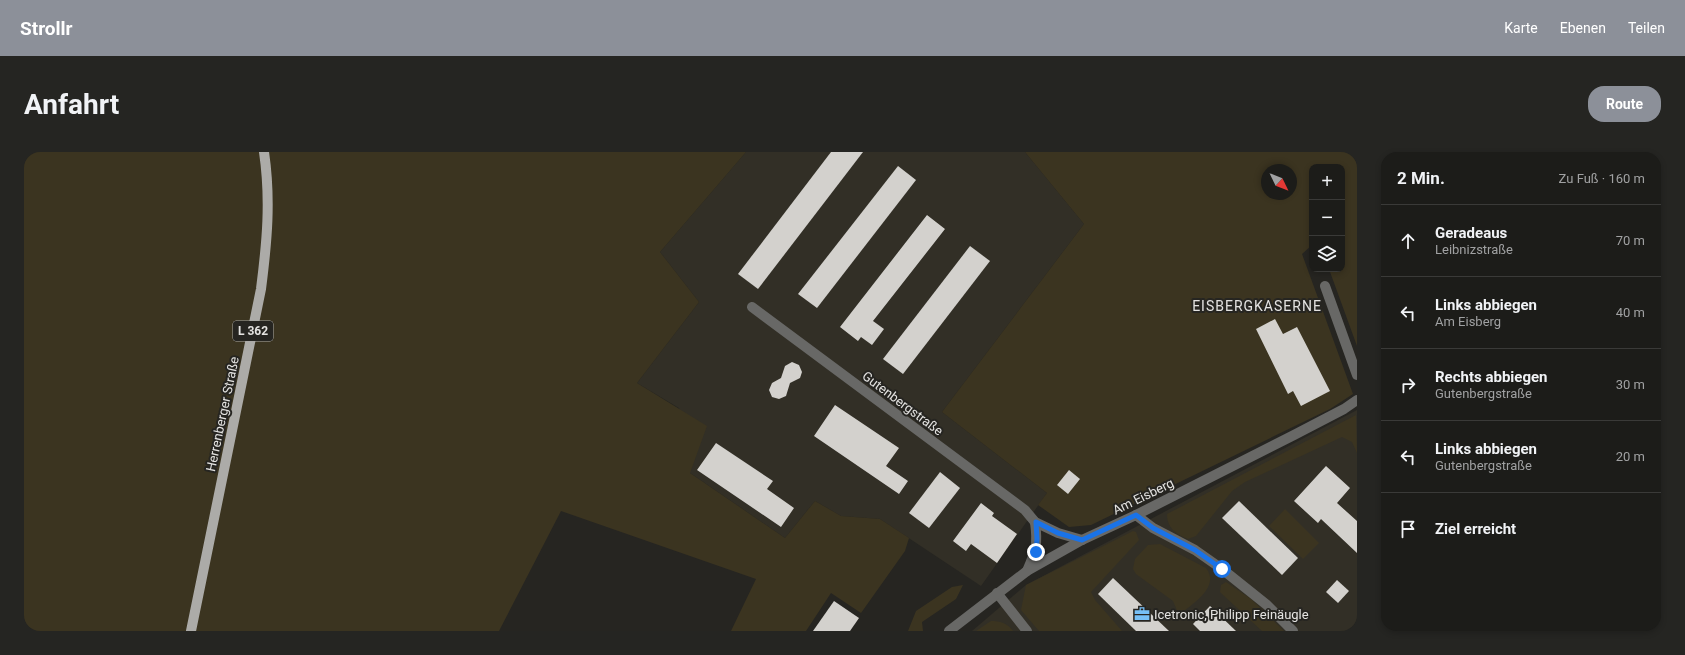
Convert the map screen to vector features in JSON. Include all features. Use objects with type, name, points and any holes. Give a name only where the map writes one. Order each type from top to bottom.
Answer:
[{"type":"main road","name":"Herrenberger Straße","points":[[191,631],[261,289],[268,231],[268,189],[264,152]]},
{"type":"street","points":[[1325,286],[1357,375]]},
{"type":"street","name":"Gutenbergstraße","points":[[752,307],[1025,510],[1036,522],[1058,533],[1082,540]]},
{"type":"street","name":"Am Eisberg","points":[[949,631],[1027,571],[1082,540],[1136,515],[1294,436],[1344,409],[1357,400]]},
{"type":"street","points":[[1136,515],[1153,528],[1195,550],[1222,569],[1267,605],[1293,631]]},
{"type":"street","points":[[1027,571],[1036,552],[1036,522]]},
{"type":"street","points":[[997,593],[1027,631]]},
{"type":"shaded area","points":[[24,152],[746,152],[660,252],[699,302],[637,383],[707,426],[690,473],[785,538],[815,501],[841,516],[880,519],[909,538],[905,551],[861,613],[831,593],[806,631],[731,631],[756,579],[561,511],[499,631],[24,631]]},
{"type":"shaded area","points":[[746,152],[1025,152],[1084,224],[942,412],[1047,493],[981,586],[880,519],[841,516],[815,501],[785,538],[690,473],[679,408],[637,383],[699,302],[660,252]]},
{"type":"shaded area","points":[[1025,152],[1357,152],[1357,346],[1330,272],[1345,272],[1345,164],[1309,164],[1309,248],[1302,254],[1353,394],[1330,409],[1091,525],[1069,527],[1038,505],[1047,493],[942,412],[1084,224]]},
{"type":"shaded area","points":[[1357,410],[1357,631],[972,631],[1026,585]]},
{"type":"shaded area","points":[[1356,415],[1357,453],[1352,442],[1342,437],[1245,482],[1232,491],[1196,536],[1188,539],[1176,533],[1170,527],[1167,514]]},
{"type":"shaded area","points":[[1285,509],[1319,543],[1303,559],[1269,526]]},
{"type":"shaded area","points":[[1133,531],[1136,532],[1139,540],[1091,592],[1095,600],[1122,631],[1039,631],[1021,610],[1026,585]]},
{"type":"shaded area","points":[[1160,544],[1206,568],[1210,575],[1210,582],[1203,594],[1179,615],[1173,601],[1136,574],[1133,569],[1135,559],[1148,545]]},
{"type":"shaded area","points":[[1226,582],[1251,599],[1284,631],[1262,631],[1220,592],[1221,585]]},
{"type":"shaded area","points":[[963,585],[956,599],[922,622],[923,631],[908,631],[916,611],[952,587]]},
{"type":"shaded area","points":[[991,621],[1003,623],[1013,631],[976,631]]},
{"type":"building","points":[[831,152],[863,152],[758,289],[738,274]]},
{"type":"building","points":[[898,166],[916,180],[817,308],[798,294]]},
{"type":"building","points":[[927,215],[945,229],[873,321],[884,329],[872,345],[861,337],[858,341],[840,327]]},
{"type":"building","points":[[970,246],[990,261],[903,374],[883,359]]},
{"type":"building","points":[[1275,319],[1283,334],[1297,327],[1330,391],[1301,406],[1293,391],[1288,394],[1256,329]]},
{"type":"building","points":[[792,362],[799,365],[802,372],[800,378],[790,383],[786,396],[779,399],[772,397],[769,390],[772,383],[781,378],[785,366]]},
{"type":"building","points":[[835,405],[899,448],[886,466],[908,481],[899,494],[814,436]]},
{"type":"building","points":[[716,443],[773,481],[767,489],[794,508],[781,527],[697,470]]},
{"type":"building","points":[[1326,466],[1350,488],[1337,503],[1357,521],[1357,553],[1321,519],[1318,523],[1294,501]]},
{"type":"building","points":[[1069,470],[1080,479],[1068,494],[1057,485]]},
{"type":"building","points":[[940,472],[960,488],[929,528],[909,513]]},
{"type":"building","points":[[1239,501],[1298,558],[1282,575],[1222,518]]},
{"type":"building","points":[[981,503],[994,513],[992,516],[1017,534],[997,563],[971,544],[966,551],[953,541]]},
{"type":"building","points":[[1113,578],[1169,631],[1136,631],[1098,594]]},
{"type":"building","points":[[1337,580],[1349,591],[1338,603],[1326,592]]},
{"type":"building","points":[[834,601],[859,618],[850,631],[813,631]]},
{"type":"building","points":[[1210,606],[1236,631],[1200,631],[1193,624]]},
{"type":"place","name":"Icetronic, Philipp Feinäugle","points":[[1142,614]]},
{"type":"district","name":"EISBERGKASERNE","points":[[1257,306]]},
{"type":"route","points":[[1036,552],[1036,522],[1058,533],[1082,540],[1136,515],[1153,528],[1195,550],[1222,569]]}]
